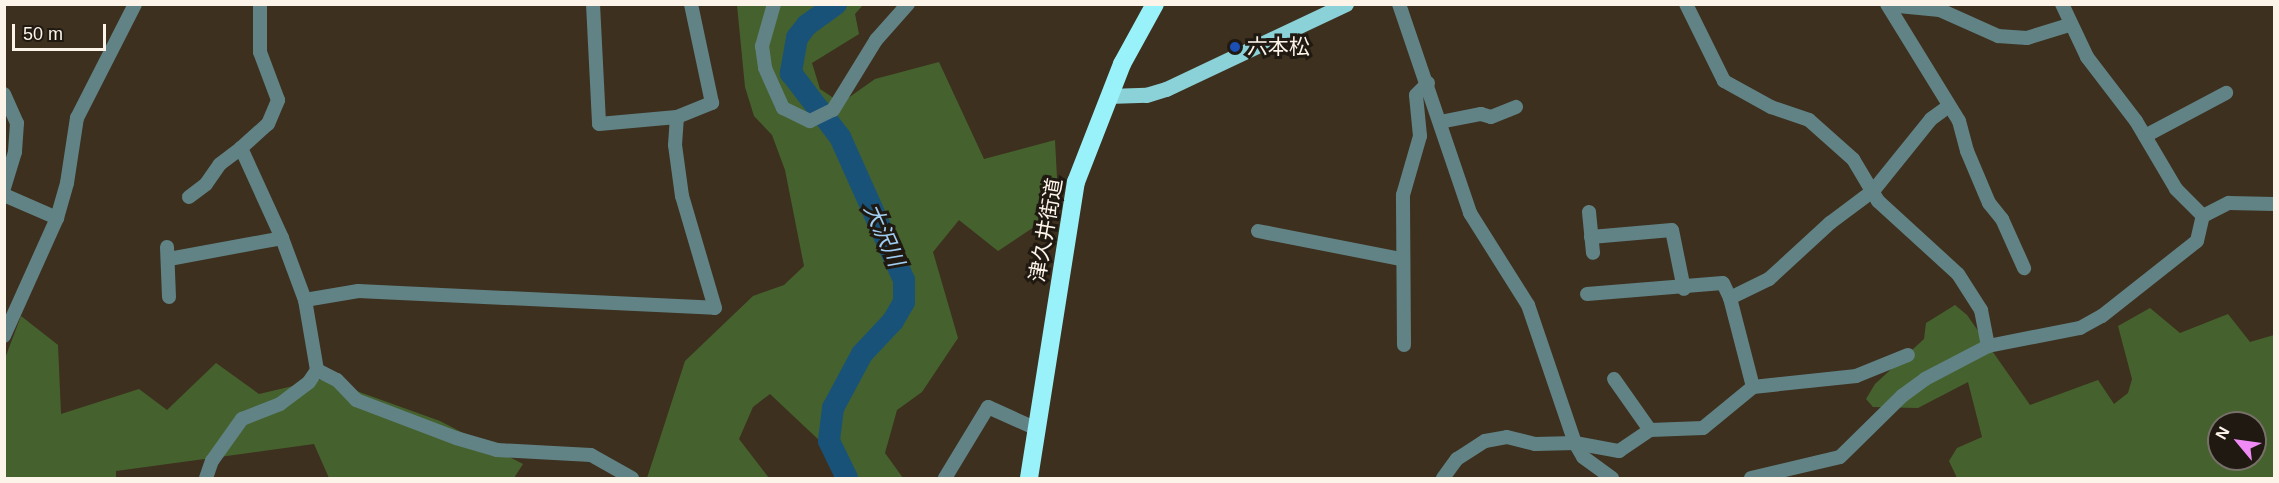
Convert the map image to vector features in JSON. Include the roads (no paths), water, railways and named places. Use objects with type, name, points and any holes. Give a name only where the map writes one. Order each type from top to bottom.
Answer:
[{"type":"highway","name":"津久井街道","points":[[1029,478],[1076,182],[1108,96],[1132,43],[1155,4]]},
{"type":"main road","points":[[1108,96],[1128,97],[1166,89],[1346,4]]},
{"type":"street","points":[[4,336],[57,218],[67,183],[77,118],[135,4]]},
{"type":"street","points":[[189,197],[206,184],[220,164],[268,124],[278,100],[260,52],[260,4]]},
{"type":"street","points":[[593,4],[599,124],[677,117],[712,103],[691,4]]},
{"type":"street","points":[[774,4],[762,46],[765,68],[783,108],[810,121],[833,110],[876,40],[908,4]]},
{"type":"street","points":[[1399,4],[1473,219],[1532,315],[1575,443],[1583,457],[1612,478]]},
{"type":"street","points":[[1686,4],[1724,81],[1771,106],[1809,120],[1854,159],[1878,201],[1958,274],[1981,310],[1988,346]]},
{"type":"street","points":[[2062,4],[2069,25],[2145,136],[2176,189],[2203,216]]},
{"type":"street","points":[[1888,5],[1940,10],[1998,36],[2027,38],[2069,25]]},
{"type":"street","points":[[1888,5],[1959,120],[1967,151],[1989,203],[2002,219],[2024,268]]},
{"type":"street","points":[[1404,345],[1401,259],[1403,195],[1420,136],[1415,99],[1428,83]]},
{"type":"street","points":[[2145,136],[2226,93]]},
{"type":"street","points":[[4,94],[17,123],[15,152],[4,189]]},
{"type":"street","points":[[1730,298],[1769,279],[1830,223],[1873,191],[1931,119],[1949,106]]},
{"type":"street","points":[[1440,122],[1481,114],[1491,117],[1516,107]]},
{"type":"street","points":[[305,300],[358,291],[715,308],[681,196],[675,145],[677,117]]},
{"type":"street","points":[[206,478],[223,442],[242,419],[280,404],[309,382],[317,370],[305,300],[282,238],[241,148]]},
{"type":"street","points":[[4,195],[57,218]]},
{"type":"street","points":[[2203,216],[2229,203],[2274,204]]},
{"type":"street","points":[[1589,212],[1593,253]]},
{"type":"street","points":[[1751,478],[1840,457],[1902,396],[1925,379],[1988,346],[2080,328],[2102,316],[2198,241],[2203,216]]},
{"type":"street","points":[[1591,237],[1672,230],[1684,289]]},
{"type":"street","points":[[1258,231],[1401,259]]},
{"type":"street","points":[[169,297],[168,253],[282,238]]},
{"type":"street","points":[[1587,294],[1684,289],[1723,283],[1730,298],[1753,387]]},
{"type":"street","points":[[1443,478],[1467,450],[1491,440],[1507,437],[1535,444],[1575,443],[1619,451],[1650,430],[1703,428],[1753,387],[1856,376],[1908,355]]},
{"type":"street","points":[[317,370],[337,380],[356,400],[456,438],[497,450],[591,455],[632,478]]},
{"type":"street","points":[[1614,379],[1650,430]]},
{"type":"street","points":[[945,478],[988,407],[1036,429]]},
{"type":"waterway","name":"大沢川","points":[[836,4],[807,25],[797,38],[791,73],[840,137],[904,280],[904,302],[893,321],[862,354],[833,408],[829,441],[847,478]]},
{"type":"place","name":"六本松","points":[[1235,47]]}]
